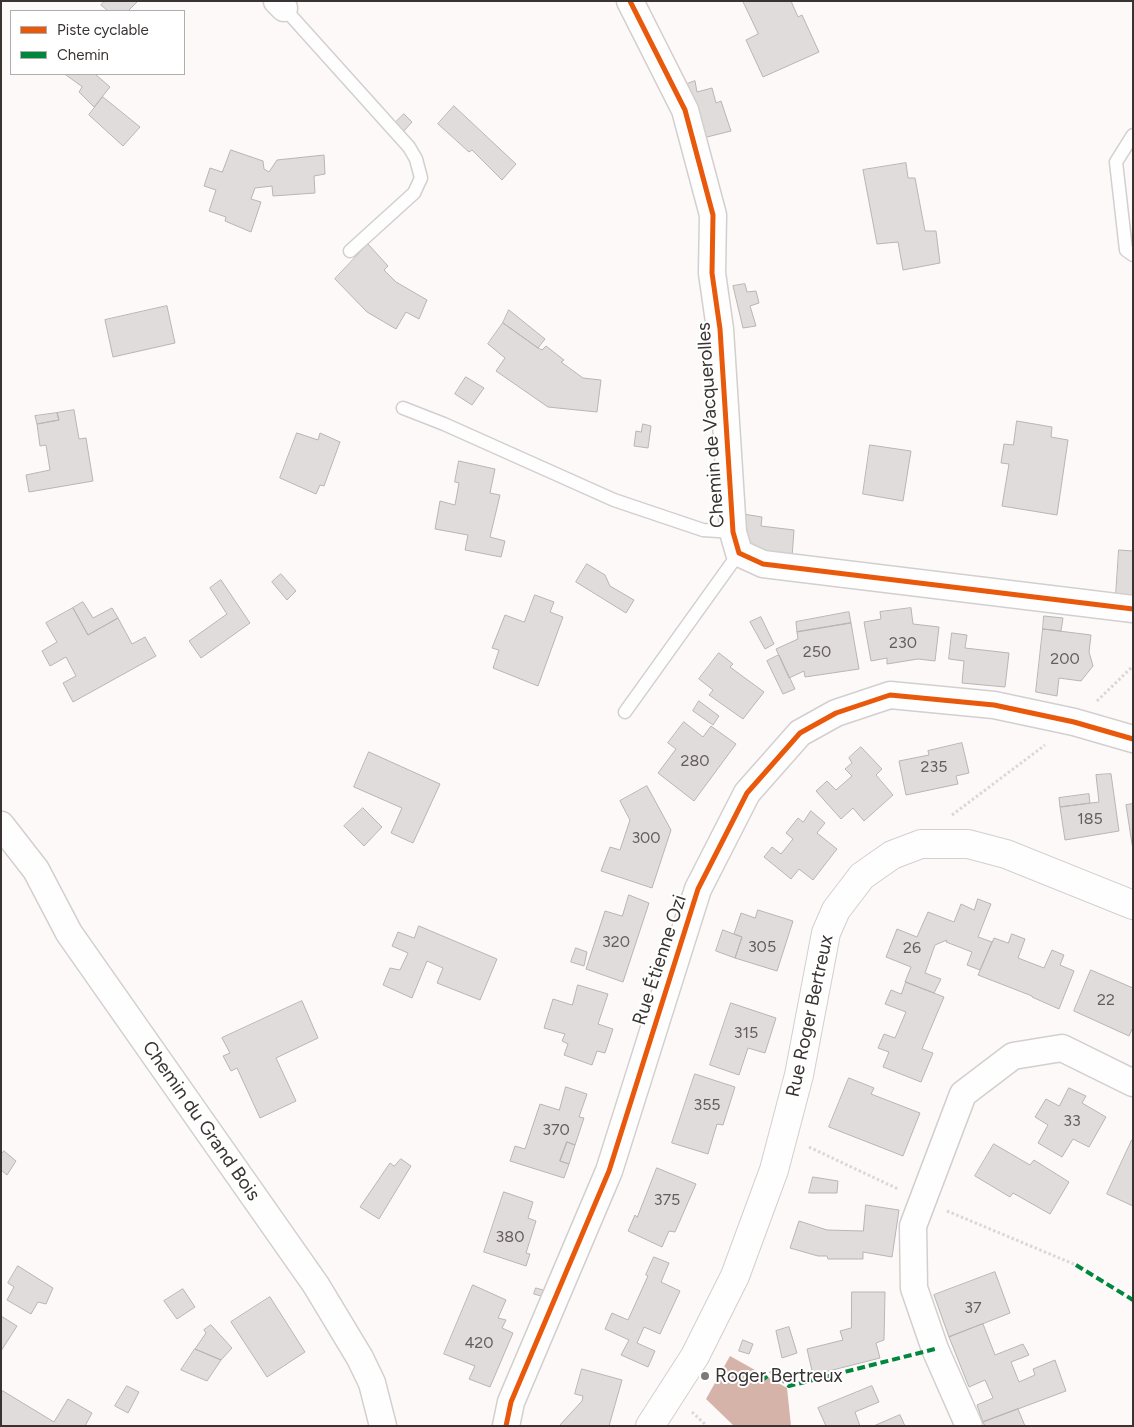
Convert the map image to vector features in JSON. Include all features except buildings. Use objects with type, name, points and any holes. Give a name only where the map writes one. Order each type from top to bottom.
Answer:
[{"type":"street","name":"Chemin de Vacquerolles","points":[[630,1],[685,110],[713,214],[712,273],[720,329],[736,542],[764,564],[1133,609]]},
{"type":"street","name":"Rue Étienne Ozi","points":[[506,1426],[511,1402],[609,1171],[698,889],[747,793],[800,733],[836,713],[890,694],[994,705],[1074,722],[1133,739]]},
{"type":"street","name":"Chemin du Grand Bois","points":[[1,825],[36,870],[69,933],[316,1285],[360,1358],[372,1383],[383,1426]]},
{"type":"street","name":"Rue Roger Bertreux","points":[[650,1426],[695,1356],[735,1276],[774,1170],[800,1075],[826,933],[836,910],[862,876],[892,855],[921,844],[968,844],[1006,854],[1133,905]]},
{"type":"street","points":[[970,1426],[935,1349],[914,1288],[913,1226],[963,1094],[1013,1056],[1062,1048],[1133,1083]]},
{"type":"lane","points":[[280,5],[409,147],[416,159],[421,178],[414,193],[350,251]]},
{"type":"lane","points":[[1133,136],[1116,162],[1126,250],[1133,255]]},
{"type":"lane","points":[[403,408],[444,424],[614,500],[736,542],[625,712]]},
{"type":"path","points":[[935,843],[939,825],[1074,722],[1133,666]]},
{"type":"path","points":[[783,1135],[923,1200],[1076,1265]]},
{"type":"shaded area","points":[[730,1356],[787,1388],[791,1426],[734,1426],[706,1399]]},
{"type":"marked path","points":[[1076,1265],[1133,1300]]},
{"type":"marked path","points":[[761,1381],[774,1371],[789,1386],[935,1349]]},
{"type":"cycle path","points":[[630,1],[685,110],[713,215],[712,273],[720,329],[733,532],[739,553],[763,564],[1133,609]]},
{"type":"cycle path","points":[[506,1426],[511,1402],[609,1171],[698,889],[747,793],[800,733],[836,713],[890,695],[994,705],[1074,722],[1133,739]]},
{"type":"place","name":"Roger Bertreux","points":[[705,1376]]}]
